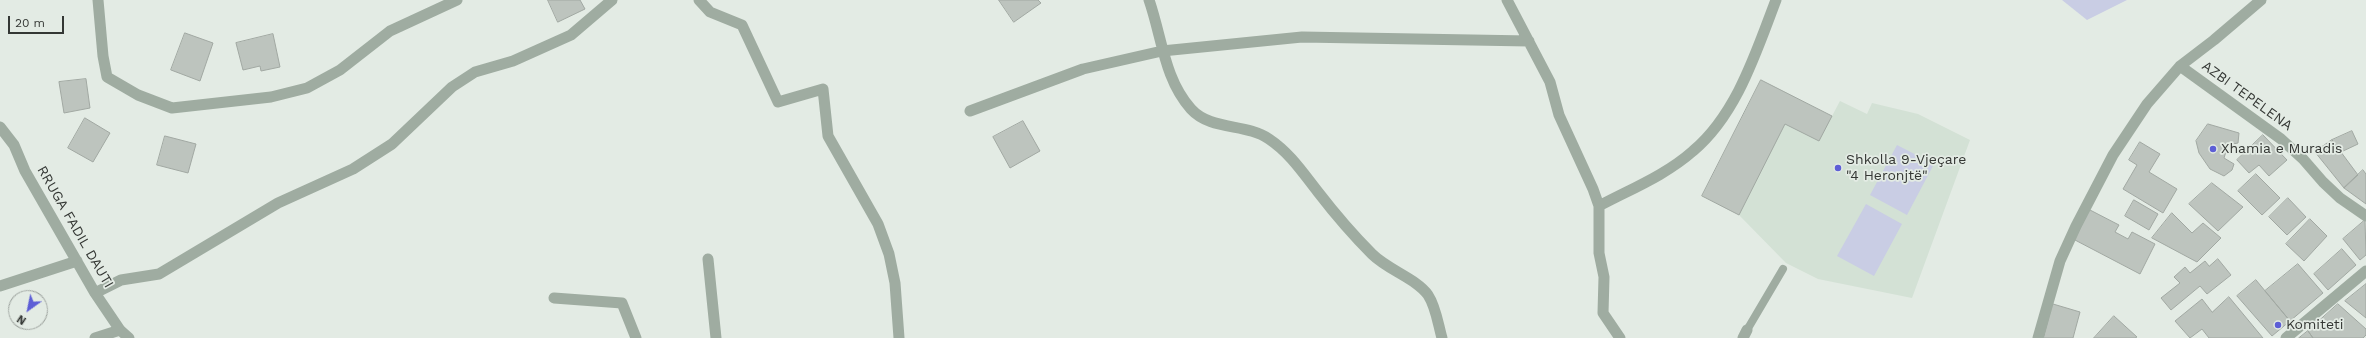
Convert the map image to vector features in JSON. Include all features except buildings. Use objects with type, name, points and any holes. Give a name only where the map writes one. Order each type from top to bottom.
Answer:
[{"type":"street","points":[[98,0],[103,56],[107,77],[138,95],[172,108],[271,97],[307,88],[340,70],[390,31],[457,0]]},
{"type":"street","points":[[95,293],[121,280],[159,274],[278,203],[353,169],[392,144],[452,86],[475,72],[513,61],[571,36],[612,0]]},
{"type":"street","points":[[700,0],[710,12],[742,25],[778,102],[823,88],[828,136],[878,224],[889,254],[895,283],[899,338]]},
{"type":"street","points":[[1149,0],[1162,51],[1179,94],[1192,111],[1208,121],[1244,128],[1268,138],[1289,154],[1359,242],[1378,260],[1399,274],[1417,283],[1428,295],[1442,338]]},
{"type":"street","points":[[1507,0],[1550,82],[1559,115],[1593,189],[1599,206],[1598,234],[1604,277],[1602,313],[1620,338]]},
{"type":"street","points":[[1599,206],[1667,171],[1694,150],[1717,126],[1733,101],[1776,0]]},
{"type":"street","points":[[2038,338],[2060,261],[2076,226],[2113,155],[2147,104],[2180,66],[2214,40],[2261,0]]},
{"type":"street","points":[[970,111],[1083,69],[1162,51],[1302,37],[1529,41]]},
{"type":"street","name":"AZBI TEPELENA","points":[[2180,66],[2281,139],[2303,159],[2323,182],[2340,198],[2366,216]]},
{"type":"street","name":"RRUGA FADIL DAUTI","points":[[0,127],[14,145],[25,171],[95,293],[120,330],[128,338]]},
{"type":"street","points":[[708,259],[716,338]]},
{"type":"street","points":[[0,286],[77,262]]},
{"type":"street","points":[[2286,338],[2366,271]]},
{"type":"street","points":[[554,298],[622,304],[636,338]]},
{"type":"street","points":[[95,338],[120,330]]},
{"type":"lane","points":[[1745,334],[1784,269]]},
{"type":"shaded area","points":[[2062,0],[2127,0],[2087,20]]},
{"type":"shaded area","name":"Shkolla 9-Vjeçare \"4 Heronjtë\"","points":[[1761,80],[1832,116],[1840,101],[1867,114],[1872,103],[1918,114],[1970,140],[1912,298],[1818,279],[1786,263],[1739,215],[1702,196]]},
{"type":"shaded area","points":[[1897,145],[1934,164],[1907,215],[1870,195]]},
{"type":"shaded area","points":[[1866,204],[1902,224],[1874,276],[1837,256]]},
{"type":"place","name":"Xhamia e Muradis","points":[[2213,149]]},
{"type":"place","name":"Shkolla 9-Vjeçare \"4 Heronjtë\"","points":[[1838,168]]},
{"type":"place","name":"Komiteti","points":[[2278,325]]}]
